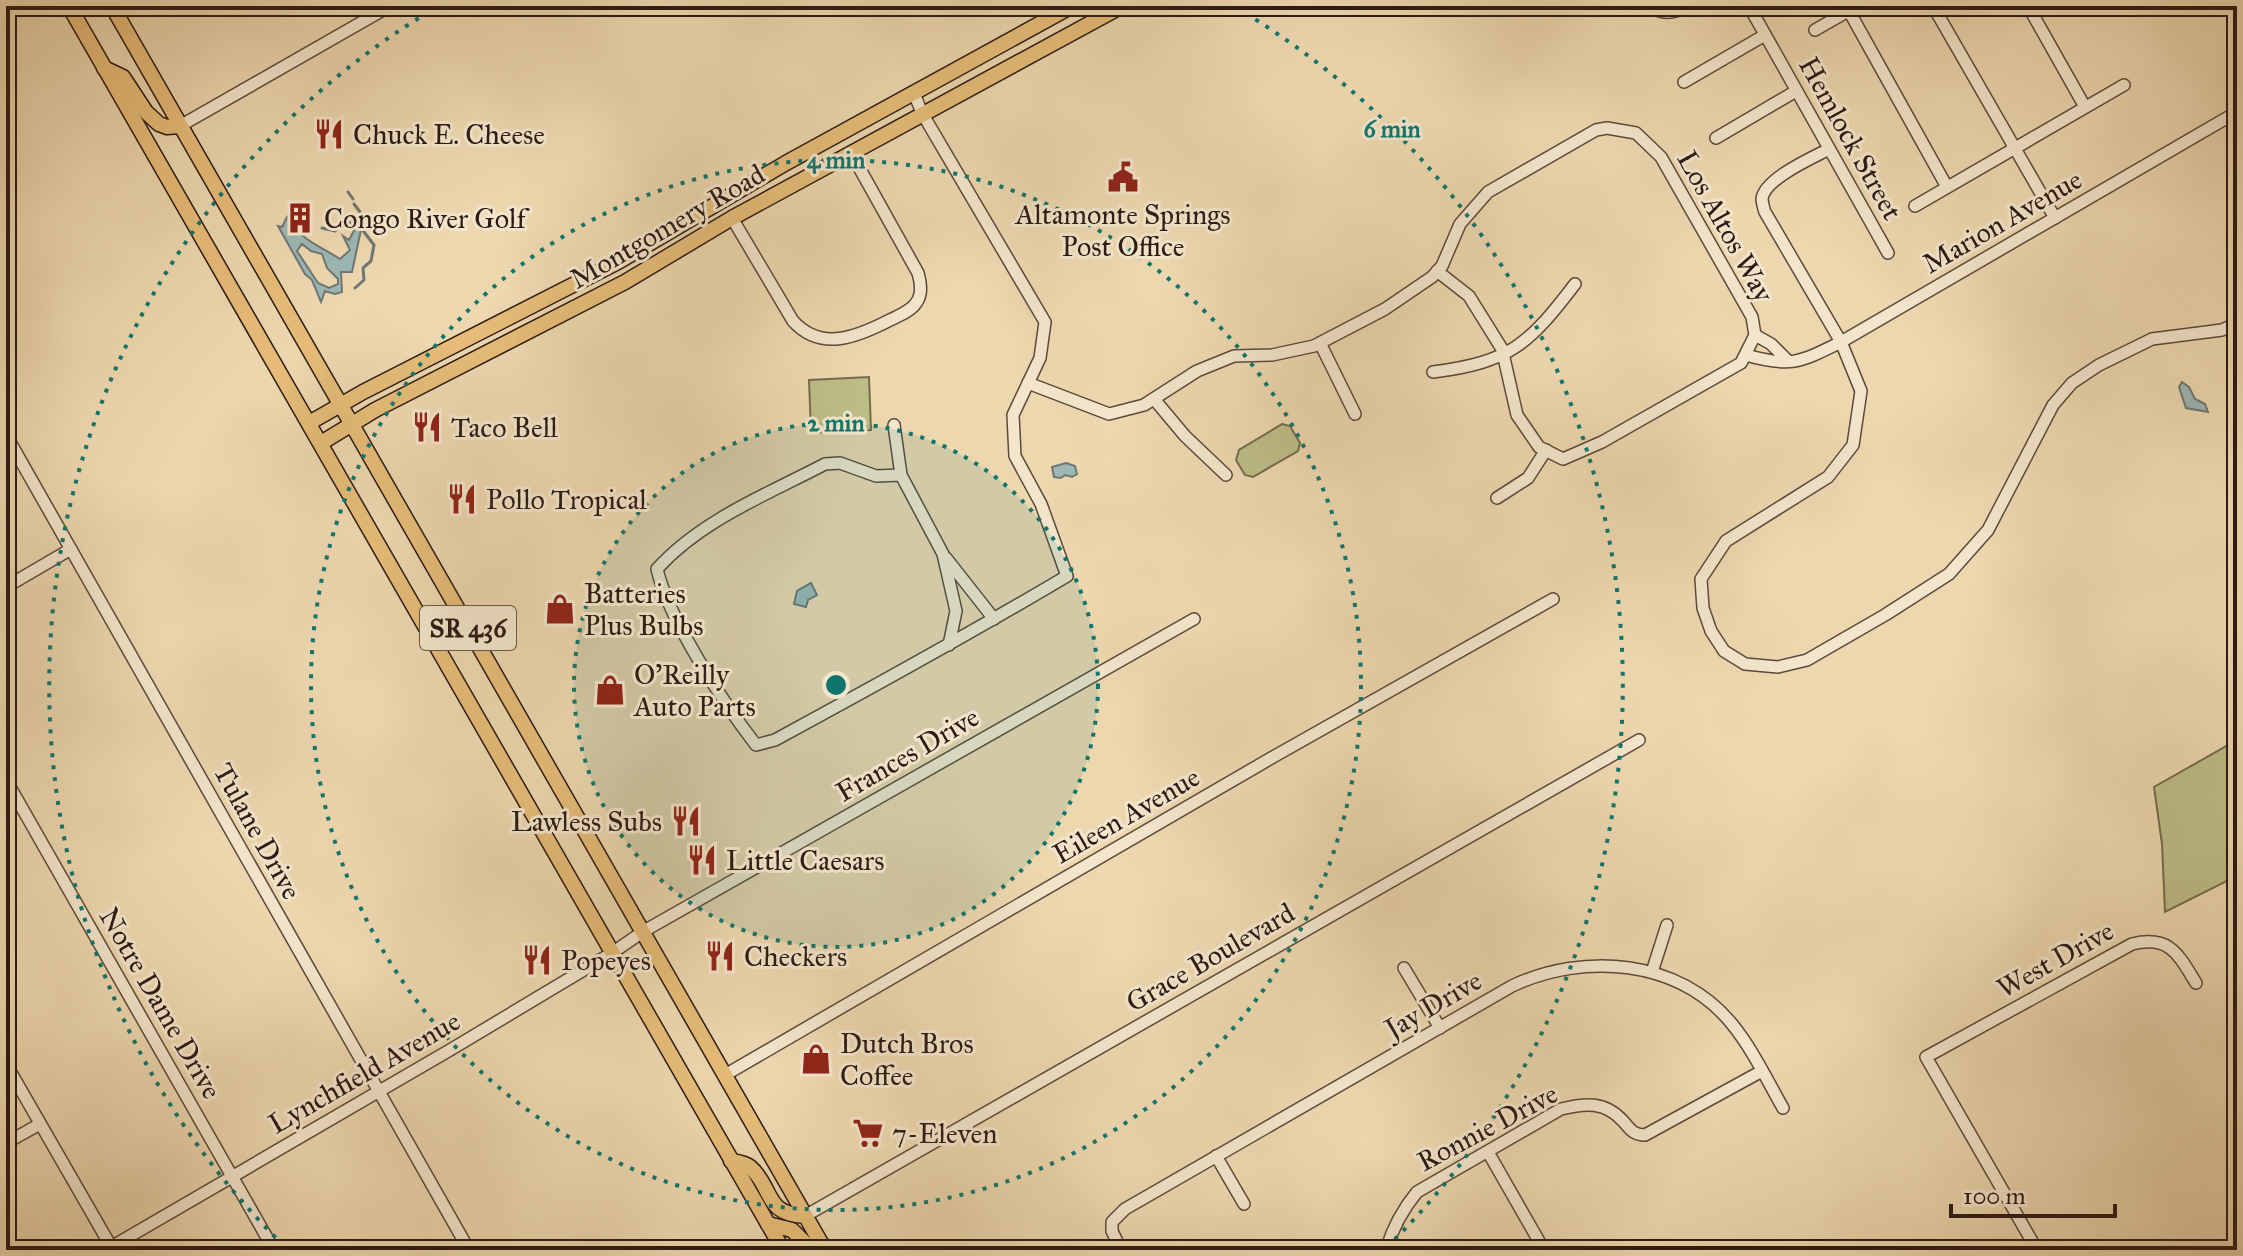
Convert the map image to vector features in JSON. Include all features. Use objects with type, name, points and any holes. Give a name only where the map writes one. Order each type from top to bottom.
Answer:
[{"type":"main road","name":"SR 436","points":[[69,6],[783,1250]]},
{"type":"main road","name":"SR 436","points":[[112,6],[825,1250]]},
{"type":"main road","name":"Montgomery Road","points":[[309,423],[618,262],[786,163],[1072,6]]},
{"type":"main road","name":"Montgomery Road","points":[[321,443],[351,424],[613,288],[732,218],[1115,8]]},
{"type":"main road","points":[[104,68],[123,77],[146,112],[159,124],[180,126]]},
{"type":"main road","points":[[732,218],[738,203],[748,192],[769,180],[786,163]]},
{"type":"main road","points":[[731,1161],[749,1166],[776,1207],[789,1215],[805,1216]]},
{"type":"main road","points":[[768,1224],[792,1230],[812,1250]]},
{"type":"street","points":[[180,126],[390,6]]},
{"type":"street","points":[[1654,9],[1670,13],[1688,6]]},
{"type":"street","name":"Hemlock Street","points":[[1749,6],[1888,253]]},
{"type":"street","points":[[1933,6],[2055,218]]},
{"type":"street","points":[[2028,6],[2085,107]]},
{"type":"street","points":[[1815,30],[1853,9],[1947,187]]},
{"type":"street","points":[[1684,82],[1765,35]]},
{"type":"street","points":[[1915,206],[2124,85]]},
{"type":"street","points":[[1716,138],[1796,91]]},
{"type":"street","points":[[901,475],[876,476],[840,463],[825,464],[722,518],[674,549],[657,569],[661,589],[699,657],[756,745],[775,740],[1067,576],[1041,504],[1015,456],[1013,415],[1040,358],[1045,322],[922,113],[914,93]]},
{"type":"street","name":"Marion Avenue","points":[[1746,355],[1771,363],[1802,362],[2237,112]]},
{"type":"street","name":"Los Altos Way","points":[[1028,383],[1109,414],[1144,405],[1197,371],[1234,356],[1272,355],[1320,343],[1385,309],[1437,271],[1460,224],[1488,192],[1596,130],[1607,128],[1636,133],[1661,157],[1752,317],[1755,335],[1741,363],[1602,442],[1563,459],[1546,450]]},
{"type":"street","points":[[1829,149],[1773,181],[1765,190],[1762,200],[1765,212],[1841,342],[1861,391],[1853,445],[1828,477],[1726,541],[1701,579],[1703,608],[1711,631],[1724,651],[1745,664],[1778,667],[1807,660],[1949,574],[1988,530],[2053,405],[2072,383],[2099,365],[2152,339],[2222,330],[2237,323]]},
{"type":"street","points":[[732,218],[802,331],[816,338],[836,340],[852,336],[908,310],[920,294],[918,273],[851,153]]},
{"type":"street","points":[[1437,271],[1469,296],[1502,349],[1517,415],[1539,447],[1546,450],[1528,478],[1497,498]]},
{"type":"street","points":[[1433,372],[1464,368],[1504,356],[1547,321],[1575,284]]},
{"type":"street","points":[[1755,335],[1771,344],[1788,361]]},
{"type":"street","points":[[1320,343],[1355,414]]},
{"type":"street","points":[[1154,399],[1185,436],[1226,475]]},
{"type":"street","points":[[894,425],[901,475],[943,554],[994,619]]},
{"type":"street","name":"Tulane Drive","points":[[6,435],[469,1250]]},
{"type":"street","points":[[6,587],[71,549]]},
{"type":"street","points":[[943,554],[956,611],[949,645]]},
{"type":"street","name":"Eileen Avenue","points":[[725,1075],[1553,599]]},
{"type":"street","name":"Frances Drive","points":[[644,931],[1194,619]]},
{"type":"street","name":"Grace Boulevard","points":[[805,1216],[1639,740]]},
{"type":"street","name":"Notre Dame Drive","points":[[6,780],[274,1250]]},
{"type":"street","points":[[1652,972],[1667,925]]},
{"type":"street","name":"Lynchfield Avenue","points":[[110,1249],[612,953],[644,931]]},
{"type":"street","name":"West Drive","points":[[2037,1250],[1926,1057],[2132,944],[2150,939],[2167,945],[2180,957],[2196,983]]},
{"type":"street","name":"Jay Drive","points":[[1121,1250],[1112,1231],[1112,1222],[1117,1215],[1512,986],[1557,969],[1617,965],[1652,972],[1683,985],[1730,1022],[1783,1108]]},
{"type":"street","points":[[1404,968],[1440,1028]]},
{"type":"street","points":[[6,1064],[110,1249]]},
{"type":"street","name":"Ronnie Drive","points":[[1386,1250],[1404,1208],[1417,1192],[1561,1109],[1596,1104],[1611,1110],[1631,1130],[1645,1135],[1762,1071]]},
{"type":"street","points":[[6,1143],[40,1124]]},
{"type":"street","points":[[1488,1152],[1544,1250]]},
{"type":"street","points":[[1216,1156],[1244,1204]]},
{"type":"green space","points":[[869,377],[871,430],[811,433],[809,380]]},
{"type":"green space","points":[[1282,424],[1290,426],[1300,443],[1298,451],[1253,477],[1245,475],[1236,460],[1239,450]]},
{"type":"green space","points":[[2237,740],[2237,876],[2165,912],[2162,844],[2154,787]]},
{"type":"water","points":[[287,217],[305,237],[340,259],[350,250],[343,236],[349,240],[358,223],[362,225],[352,272],[341,272],[342,292],[335,294],[325,291],[321,302],[312,280],[305,274],[278,226],[282,227]],"holes":[[[302,244],[322,254],[338,284],[329,288],[318,283],[297,251]]]},
{"type":"water","points":[[2182,382],[2189,387],[2195,399],[2205,404],[2208,412],[2186,408],[2179,387]]},
{"type":"water","points":[[1066,463],[1075,466],[1077,474],[1054,477],[1052,467]]},
{"type":"water","points":[[811,583],[817,595],[808,600],[806,607],[794,604],[797,591]]},
{"type":"waterway","points":[[348,192],[353,199]]},
{"type":"waterway","points":[[354,204],[363,216]]},
{"type":"waterway","points":[[355,288],[364,280],[363,268],[371,261],[374,245],[361,228],[365,225],[365,218]]},
{"type":"waterway","points":[[322,228],[335,231],[343,222],[358,223]]},
{"type":"place","name":"Chuck E. Cheese","points":[[329,134]]},
{"type":"place","name":"Altamonte Springs Post Office","points":[[1123,177]]},
{"type":"place","name":"Congo River Golf","points":[[300,218]]},
{"type":"place","name":"Taco Bell","points":[[427,427]]},
{"type":"place","name":"Pollo Tropical","points":[[462,499]]},
{"type":"place","name":"Batteries Plus Bulbs","points":[[560,609]]},
{"type":"place","name":"O'Reilly Auto Parts","points":[[610,690]]},
{"type":"place","name":"Lawless Subs","points":[[686,821]]},
{"type":"place","name":"Little Caesars","points":[[702,860]]},
{"type":"place","name":"Checkers","points":[[720,956]]},
{"type":"place","name":"Popeyes","points":[[537,960]]},
{"type":"place","name":"Dutch Bros Coffee","points":[[816,1059]]},
{"type":"place","name":"7-Eleven","points":[[868,1133]]}]
